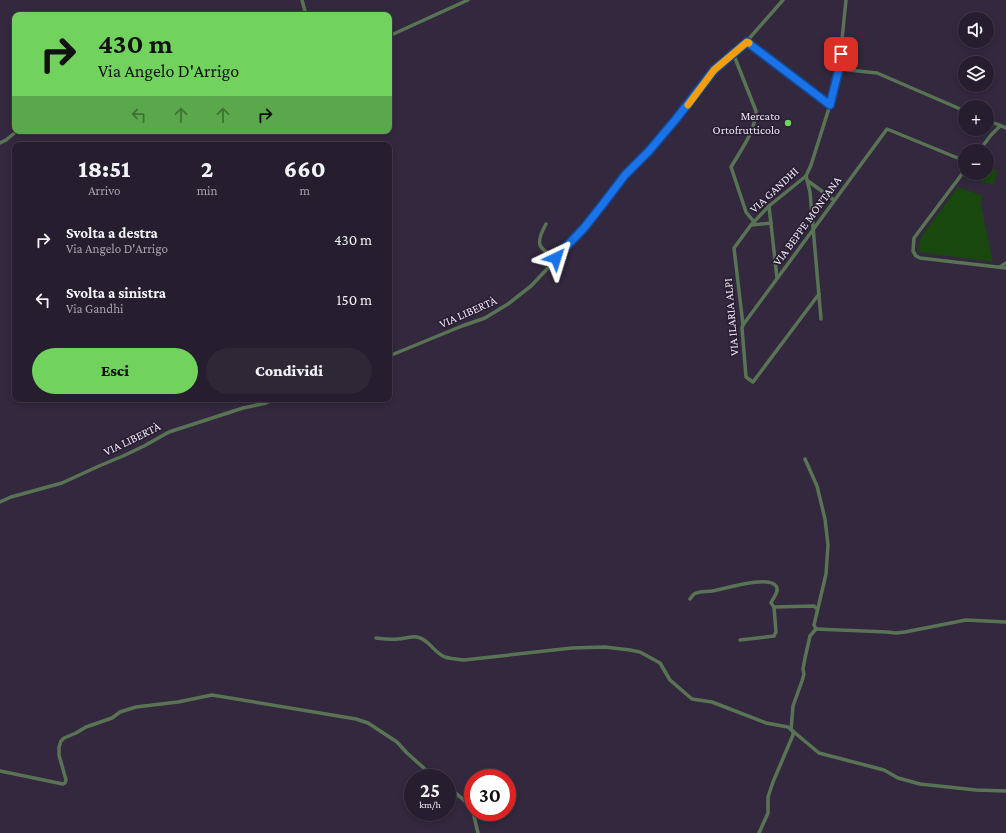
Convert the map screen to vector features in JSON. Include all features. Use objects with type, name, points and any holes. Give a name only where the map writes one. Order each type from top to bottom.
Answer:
[{"type":"street","points":[[302,0],[305,12]]},
{"type":"street","points":[[392,35],[468,0]]},
{"type":"street","name":"VIA LIBERTÀ","points":[[392,355],[462,326],[486,318],[517,298],[531,286],[584,228],[625,175],[649,151],[714,70],[747,42],[783,0]]},
{"type":"street","name":"VIA GANDHI","points":[[734,248],[753,223],[769,206],[806,176],[811,165],[830,105],[839,69],[846,0]]},
{"type":"street","points":[[747,42],[830,105]]},
{"type":"street","points":[[733,53],[756,112],[756,119],[750,134],[731,167],[746,212],[753,223],[771,223]]},
{"type":"street","points":[[839,69],[877,73],[958,107]]},
{"type":"street","points":[[994,123],[1006,128]]},
{"type":"street","points":[[984,144],[990,135],[1000,126]]},
{"type":"street","name":"VIA BEPPE MONTANA","points":[[743,325],[887,129],[958,158]]},
{"type":"street","points":[[0,143],[13,134]]},
{"type":"street","points":[[806,176],[808,181],[821,319]]},
{"type":"street","points":[[958,179],[914,238],[913,251],[916,256],[920,258],[1006,268]]},
{"type":"street","points":[[808,181],[834,200]]},
{"type":"street","points":[[769,206],[777,278]]},
{"type":"street","points":[[546,224],[540,237],[540,244],[546,253],[556,258]]},
{"type":"street","name":"VIA ILARIA ALPI","points":[[734,248],[743,325],[746,377],[753,382],[819,294]]},
{"type":"street","points":[[1000,267],[1006,263]]},
{"type":"street","name":"VIA LIBERTÀ","points":[[0,502],[11,497],[62,483],[144,446],[169,432],[243,408],[268,402]]},
{"type":"street","points":[[805,459],[817,486],[825,519],[828,544],[826,574],[814,624],[816,629]]},
{"type":"street","points":[[690,599],[694,594],[711,592],[739,585],[759,582],[775,585],[778,590],[771,603],[774,607],[776,632],[774,636],[740,640]]},
{"type":"street","points":[[774,607],[814,606],[817,609]]},
{"type":"street","points":[[759,833],[768,813],[768,797],[773,782],[793,735],[793,706],[804,674],[803,669],[805,658],[812,632],[816,629],[896,633],[966,620],[1006,622]]},
{"type":"street","points":[[376,638],[399,639],[417,637],[423,639],[444,657],[464,660],[572,648],[605,647],[640,652],[660,663],[670,680],[692,698],[712,702],[766,723],[788,727],[819,753],[884,770],[898,778],[920,784],[976,790],[1006,791]]},
{"type":"street","points":[[0,771],[63,784],[66,780],[59,755],[59,747],[64,738],[86,727],[112,718],[120,712],[136,707],[178,702],[212,695],[356,719],[368,723],[397,742],[425,769]]},
{"type":"street","points":[[456,794],[464,800]]},
{"type":"street","points":[[476,821],[478,833]]},
{"type":"green space","points":[[994,169],[998,170],[993,185],[978,180],[994,180]]},
{"type":"green space","points":[[958,187],[983,196],[981,206],[993,262],[918,252],[921,237]]},
{"type":"slow traffic","points":[[688,105],[714,70],[747,42],[749,43]]},
{"type":"place","name":"Mercato Ortofrutticolo","points":[[788,123]]},
{"type":"route","points":[[556,258],[584,228],[625,175],[649,151],[676,119],[714,70],[747,42],[830,105],[839,69],[841,54]]}]
